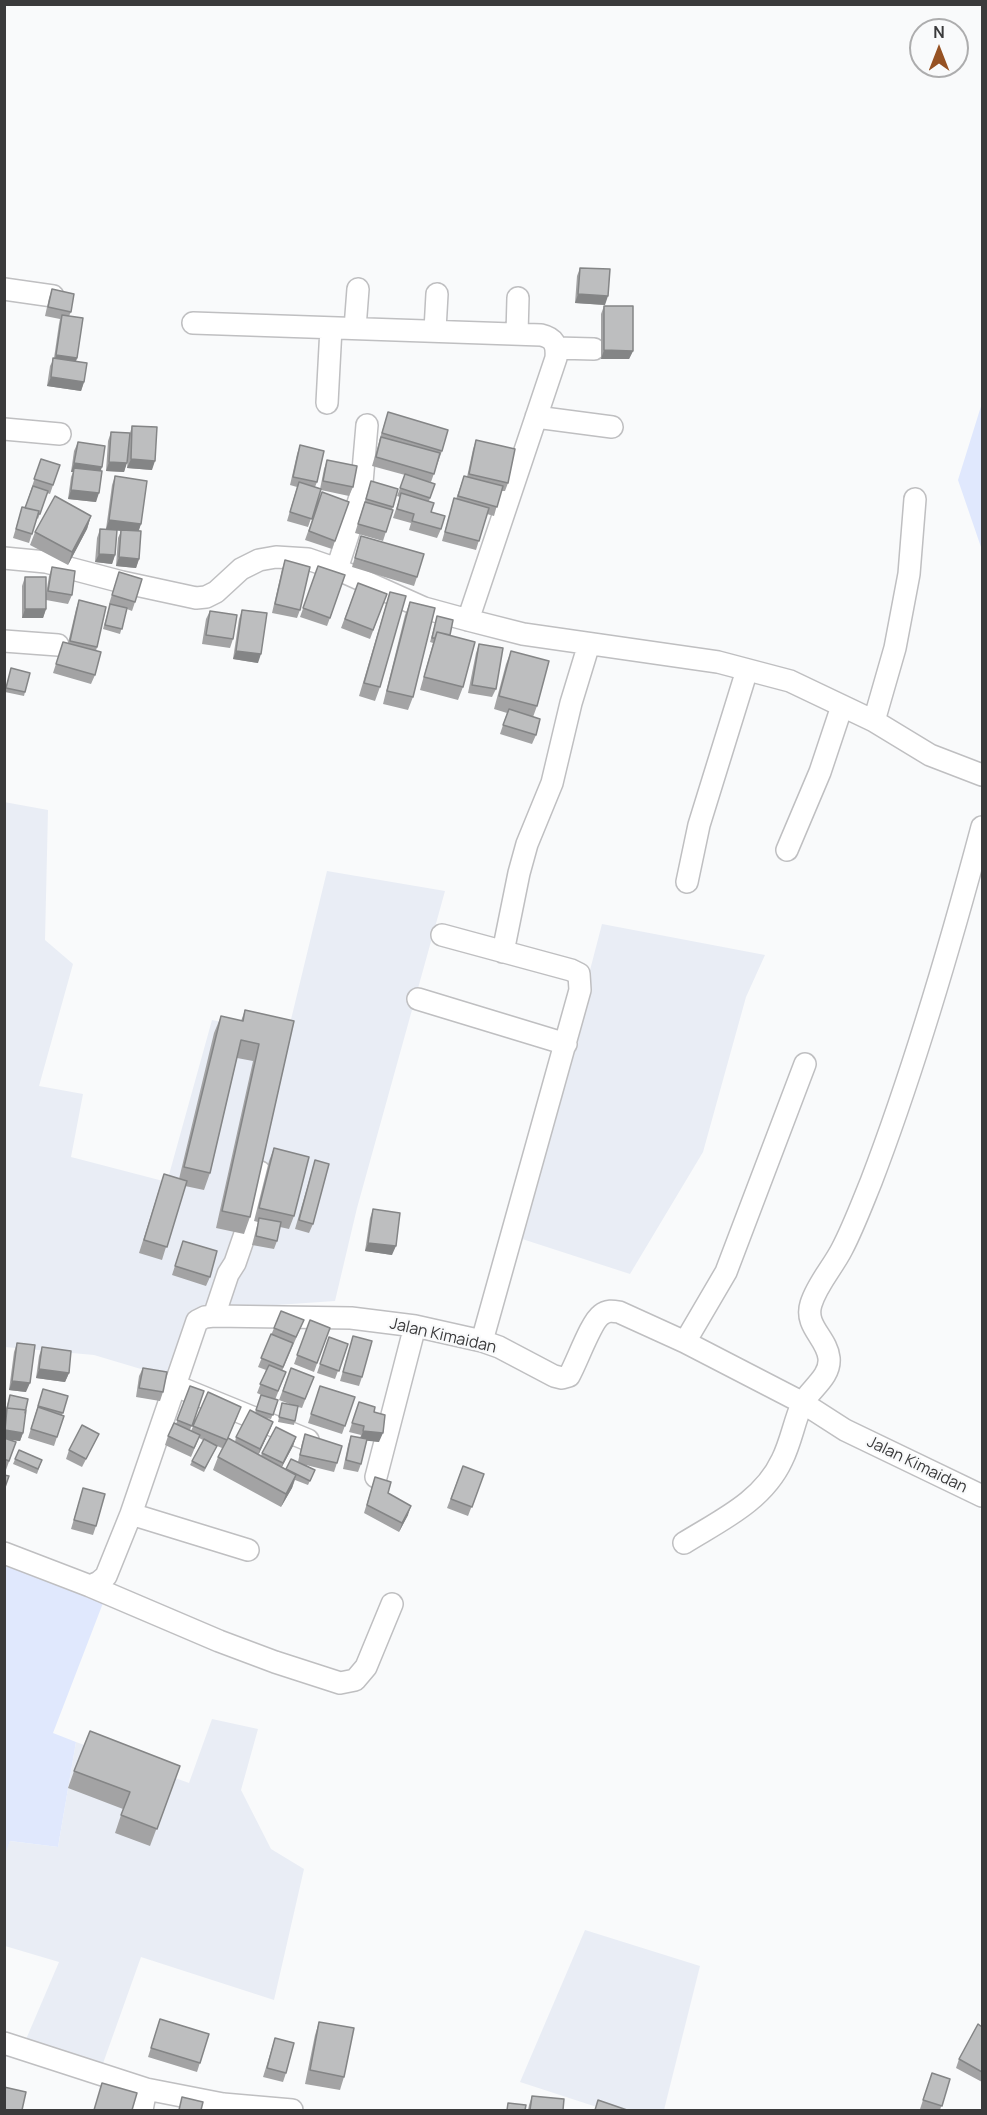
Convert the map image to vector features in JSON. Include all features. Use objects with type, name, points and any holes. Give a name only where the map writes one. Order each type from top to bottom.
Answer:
[{"type":"street","points":[[4,289],[53,296]]},
{"type":"street","points":[[355,328],[358,289]]},
{"type":"street","points":[[435,330],[437,294]]},
{"type":"street","points":[[517,334],[518,298]]},
{"type":"street","points":[[193,323],[435,330],[549,336],[554,340],[556,357],[468,620]]},
{"type":"street","points":[[327,403],[331,328]]},
{"type":"street","points":[[556,348],[594,349]]},
{"type":"street","points":[[536,417],[612,427]]},
{"type":"street","points":[[337,568],[361,494],[367,425]]},
{"type":"street","points":[[4,429],[60,434]]},
{"type":"street","points":[[874,721],[895,648],[909,574],[915,499]]},
{"type":"street","points":[[4,558],[45,562],[196,598],[206,597],[216,592],[241,569],[258,560],[276,557],[308,559],[337,568],[424,608],[523,634],[718,662],[790,681],[874,721],[930,755],[982,775]]},
{"type":"street","points":[[4,641],[58,645]]},
{"type":"street","points":[[502,952],[527,844],[552,783],[571,703],[589,644]]},
{"type":"street","points":[[687,882],[699,825],[747,670]]},
{"type":"street","points":[[788,850],[820,772],[842,706]]},
{"type":"street","points":[[684,1543],[746,1506],[766,1486],[782,1460],[803,1403],[827,1371],[829,1358],[809,1316],[811,1303],[842,1249],[870,1183],[909,1073],[982,827]]},
{"type":"street","points":[[442,935],[579,974],[580,990],[566,1044],[482,1341]]},
{"type":"street","points":[[418,999],[566,1044]]},
{"type":"street","points":[[686,1342],[726,1272],[806,1064]]},
{"type":"street","points":[[90,1586],[106,1576],[131,1514],[197,1321],[214,1316],[246,1231],[260,1172]]},
{"type":"street","name":"Jalan Kimaidan","points":[[214,1316],[351,1318],[415,1326],[499,1347],[562,1378],[569,1376],[576,1365],[599,1316],[611,1310],[686,1342],[803,1403],[845,1430],[982,1496]]},
{"type":"street","points":[[376,1477],[415,1326]]},
{"type":"street","points":[[175,1386],[308,1440]]},
{"type":"street","points":[[131,1514],[248,1550]]},
{"type":"street","points":[[4,1553],[90,1586],[219,1641],[340,1683],[355,1680],[366,1667],[392,1604]]},
{"type":"street","points":[[4,2043],[146,2089],[223,2104],[292,2110]]},
{"type":"street","points":[[142,2110],[146,2089]]},
{"type":"shaded area","points":[[982,403],[982,550],[958,480]]},
{"type":"shaded area","points":[[4,802],[48,810],[45,940],[73,964],[39,1086],[83,1094],[71,1157],[167,1182],[212,1020],[287,1036],[327,871],[445,891],[357,1208],[335,1301],[189,1311],[171,1378],[94,1355],[5,1347]]},
{"type":"shaded area","points":[[602,924],[765,955],[746,997],[703,1152],[630,1274],[513,1236],[553,1112]]},
{"type":"shaded area","points":[[5,1548],[108,1590],[53,1733],[76,1742],[58,1847],[10,1841],[5,1855]]},
{"type":"shaded area","points":[[212,1719],[258,1729],[241,1790],[271,1849],[304,1869],[274,2000],[141,1957],[101,2069],[24,2044],[59,1962],[5,1946],[4,1855],[10,1841],[58,1847],[76,1742],[189,1783]]},
{"type":"shaded area","points":[[585,1930],[700,1966],[664,2110],[606,2110],[520,2082]]},
{"type":"building","points":[[580,268],[610,269],[608,296],[578,294]]},
{"type":"building","points":[[52,289],[74,294],[71,312],[48,307]]},
{"type":"building","points":[[604,306],[633,306],[633,351],[604,350]]},
{"type":"building","points":[[62,315],[83,318],[77,358],[56,355]]},
{"type":"building","points":[[53,358],[87,363],[84,382],[51,377]]},
{"type":"building","points":[[388,412],[448,430],[442,451],[382,433]]},
{"type":"building","points":[[132,426],[157,427],[155,461],[131,459]]},
{"type":"building","points":[[111,432],[130,433],[127,463],[109,462]]},
{"type":"building","points":[[381,437],[440,453],[434,474],[376,457]]},
{"type":"building","points":[[476,440],[515,449],[508,483],[469,474]]},
{"type":"building","points":[[78,442],[105,446],[102,467],[74,463]]},
{"type":"building","points":[[300,445],[324,451],[317,482],[293,477]]},
{"type":"building","points":[[41,459],[60,465],[53,485],[34,479]]},
{"type":"building","points":[[327,460],[357,466],[353,487],[323,481]]},
{"type":"building","points":[[74,468],[102,471],[99,493],[71,490]]},
{"type":"building","points":[[405,474],[435,484],[430,498],[400,488]]},
{"type":"building","points":[[115,476],[147,481],[141,524],[109,520]]},
{"type":"building","points":[[464,476],[503,486],[497,507],[458,496]]},
{"type":"building","points":[[371,481],[398,489],[393,507],[366,499]]},
{"type":"building","points":[[299,482],[321,489],[312,519],[290,512]]},
{"type":"building","points":[[33,486],[48,491],[40,514],[38,514],[39,511],[25,508]]},
{"type":"building","points":[[322,492],[349,502],[335,541],[309,531]]},
{"type":"building","points":[[401,493],[434,503],[431,512],[445,516],[441,529],[412,521],[414,514],[397,509]]},
{"type":"building","points":[[55,496],[91,516],[72,552],[35,532]]},
{"type":"building","points":[[454,498],[489,508],[479,541],[445,532]]},
{"type":"building","points":[[365,502],[393,510],[386,532],[358,524]]},
{"type":"building","points":[[22,507],[39,511],[32,534],[16,529]]},
{"type":"building","points":[[100,529],[117,530],[115,555],[99,554]]},
{"type":"building","points":[[121,530],[141,531],[139,559],[119,557]]},
{"type":"building","points":[[361,536],[424,554],[417,577],[355,558]]},
{"type":"building","points":[[285,560],[310,567],[300,610],[275,604]]},
{"type":"building","points":[[318,566],[345,575],[330,618],[303,608]]},
{"type":"building","points":[[52,567],[75,571],[72,595],[48,591]]},
{"type":"building","points":[[119,572],[142,579],[135,602],[112,595]]},
{"type":"building","points":[[25,577],[46,577],[46,609],[25,609]]},
{"type":"building","points":[[358,583],[387,594],[373,630],[345,619]]},
{"type":"building","points":[[390,592],[406,596],[380,687],[364,683]]},
{"type":"building","points":[[79,600],[106,607],[97,647],[70,641]]},
{"type":"building","points":[[410,602],[435,608],[413,697],[387,691]]},
{"type":"building","points":[[110,604],[127,608],[122,629],[105,625]]},
{"type":"building","points":[[242,610],[267,613],[261,654],[236,651]]},
{"type":"building","points":[[210,611],[237,615],[233,639],[206,635]]},
{"type":"building","points":[[437,616],[453,620],[450,635],[437,632],[435,638],[432,638]]},
{"type":"building","points":[[437,632],[475,642],[463,687],[424,677]]},
{"type":"building","points":[[63,642],[101,652],[95,675],[56,664]]},
{"type":"building","points":[[479,644],[503,648],[496,689],[472,685]]},
{"type":"building","points":[[511,651],[549,661],[537,706],[499,696]]},
{"type":"building","points":[[11,668],[30,673],[25,692],[6,688]]},
{"type":"building","points":[[509,709],[540,719],[536,735],[503,725]]},
{"type":"building","points":[[245,1010],[294,1021],[250,1217],[222,1211],[259,1044],[241,1040],[210,1173],[184,1167],[221,1016],[243,1021]]},
{"type":"building","points":[[274,1148],[309,1157],[294,1216],[259,1208]]},
{"type":"building","points":[[315,1160],[329,1164],[313,1224],[299,1220]]},
{"type":"building","points":[[164,1174],[187,1181],[167,1247],[144,1240]]},
{"type":"building","points":[[373,1209],[400,1213],[396,1246],[368,1243]]},
{"type":"building","points":[[259,1218],[281,1222],[277,1241],[256,1236]]},
{"type":"building","points":[[183,1241],[217,1251],[210,1277],[175,1266]]},
{"type":"building","points":[[281,1311],[304,1320],[296,1337],[274,1328]]},
{"type":"building","points":[[310,1320],[330,1328],[317,1363],[297,1355]]},
{"type":"building","points":[[271,1334],[293,1343],[283,1367],[261,1358]]},
{"type":"building","points":[[353,1336],[372,1341],[362,1377],[343,1372]]},
{"type":"building","points":[[329,1337],[348,1344],[339,1371],[320,1364]]},
{"type":"building","points":[[17,1343],[35,1345],[30,1383],[12,1381]]},
{"type":"building","points":[[42,1347],[71,1351],[69,1373],[39,1369]]},
{"type":"building","points":[[269,1365],[286,1372],[278,1391],[260,1384]]},
{"type":"building","points":[[143,1368],[167,1372],[163,1392],[139,1388]]},
{"type":"building","points":[[291,1368],[314,1377],[305,1399],[283,1391]]},
{"type":"building","points":[[190,1386],[204,1391],[192,1426],[177,1420]]},
{"type":"building","points":[[320,1386],[355,1397],[345,1426],[311,1414]]},
{"type":"building","points":[[43,1389],[68,1396],[63,1413],[38,1406]]},
{"type":"building","points":[[208,1392],[241,1407],[227,1440],[193,1426]]},
{"type":"building","points":[[10,1395],[28,1399],[26,1410],[7,1408]]},
{"type":"building","points":[[261,1395],[278,1400],[273,1415],[256,1410]]},
{"type":"building","points":[[359,1402],[375,1407],[374,1412],[385,1415],[383,1433],[363,1431],[364,1426],[352,1423]]},
{"type":"building","points":[[282,1403],[298,1406],[295,1421],[279,1417]]},
{"type":"building","points":[[38,1407],[64,1416],[57,1437],[31,1429]]},
{"type":"building","points":[[7,1408],[26,1410],[23,1433],[5,1430]]},
{"type":"building","points":[[250,1410],[273,1422],[260,1449],[236,1437]]},
{"type":"building","points":[[174,1423],[200,1435],[194,1448],[168,1436]]},
{"type":"building","points":[[82,1425],[99,1434],[86,1459],[69,1450]]},
{"type":"building","points":[[276,1427],[296,1437],[283,1463],[262,1453]]},
{"type":"building","points":[[305,1434],[342,1446],[337,1463],[300,1455]]},
{"type":"building","points":[[351,1436],[367,1439],[361,1464],[346,1460]]},
{"type":"building","points":[[4,1438],[16,1442],[9,1461],[4,1459]]},
{"type":"building","points":[[228,1438],[296,1475],[286,1494],[218,1457]]},
{"type":"building","points":[[204,1439],[217,1446],[205,1468],[192,1461]]},
{"type":"building","points":[[19,1450],[42,1460],[38,1469],[15,1459]]},
{"type":"building","points":[[291,1459],[315,1470],[310,1481],[286,1469]]},
{"type":"building","points":[[463,1466],[484,1474],[472,1507],[451,1499]]},
{"type":"building","points":[[4,1475],[9,1476],[4,1490]]},
{"type":"building","points":[[375,1477],[391,1482],[388,1493],[411,1506],[402,1523],[367,1505]]},
{"type":"building","points":[[83,1488],[105,1494],[96,1526],[74,1520]]},
{"type":"building","points":[[90,1731],[180,1766],[157,1829],[121,1815],[130,1792],[74,1771]]},
{"type":"building","points":[[160,2019],[209,2034],[200,2063],[151,2048]]},
{"type":"building","points":[[319,2022],[354,2028],[344,2077],[310,2070]]},
{"type":"building","points":[[978,2024],[982,2027],[982,2072],[959,2059]]},
{"type":"building","points":[[275,2038],[294,2043],[286,2073],[267,2068]]},
{"type":"building","points":[[932,2073],[950,2079],[942,2106],[923,2100]]},
{"type":"building","points":[[102,2083],[137,2093],[132,2110],[94,2110]]},
{"type":"building","points":[[4,2087],[26,2092],[22,2110],[4,2110]]},
{"type":"building","points":[[532,2096],[564,2099],[563,2110],[530,2110]]},
{"type":"building","points":[[182,2097],[203,2102],[201,2110],[179,2110]]},
{"type":"building","points":[[598,2100],[627,2110],[595,2110]]},
{"type":"building","points":[[508,2103],[526,2105],[525,2110],[507,2110]]}]
